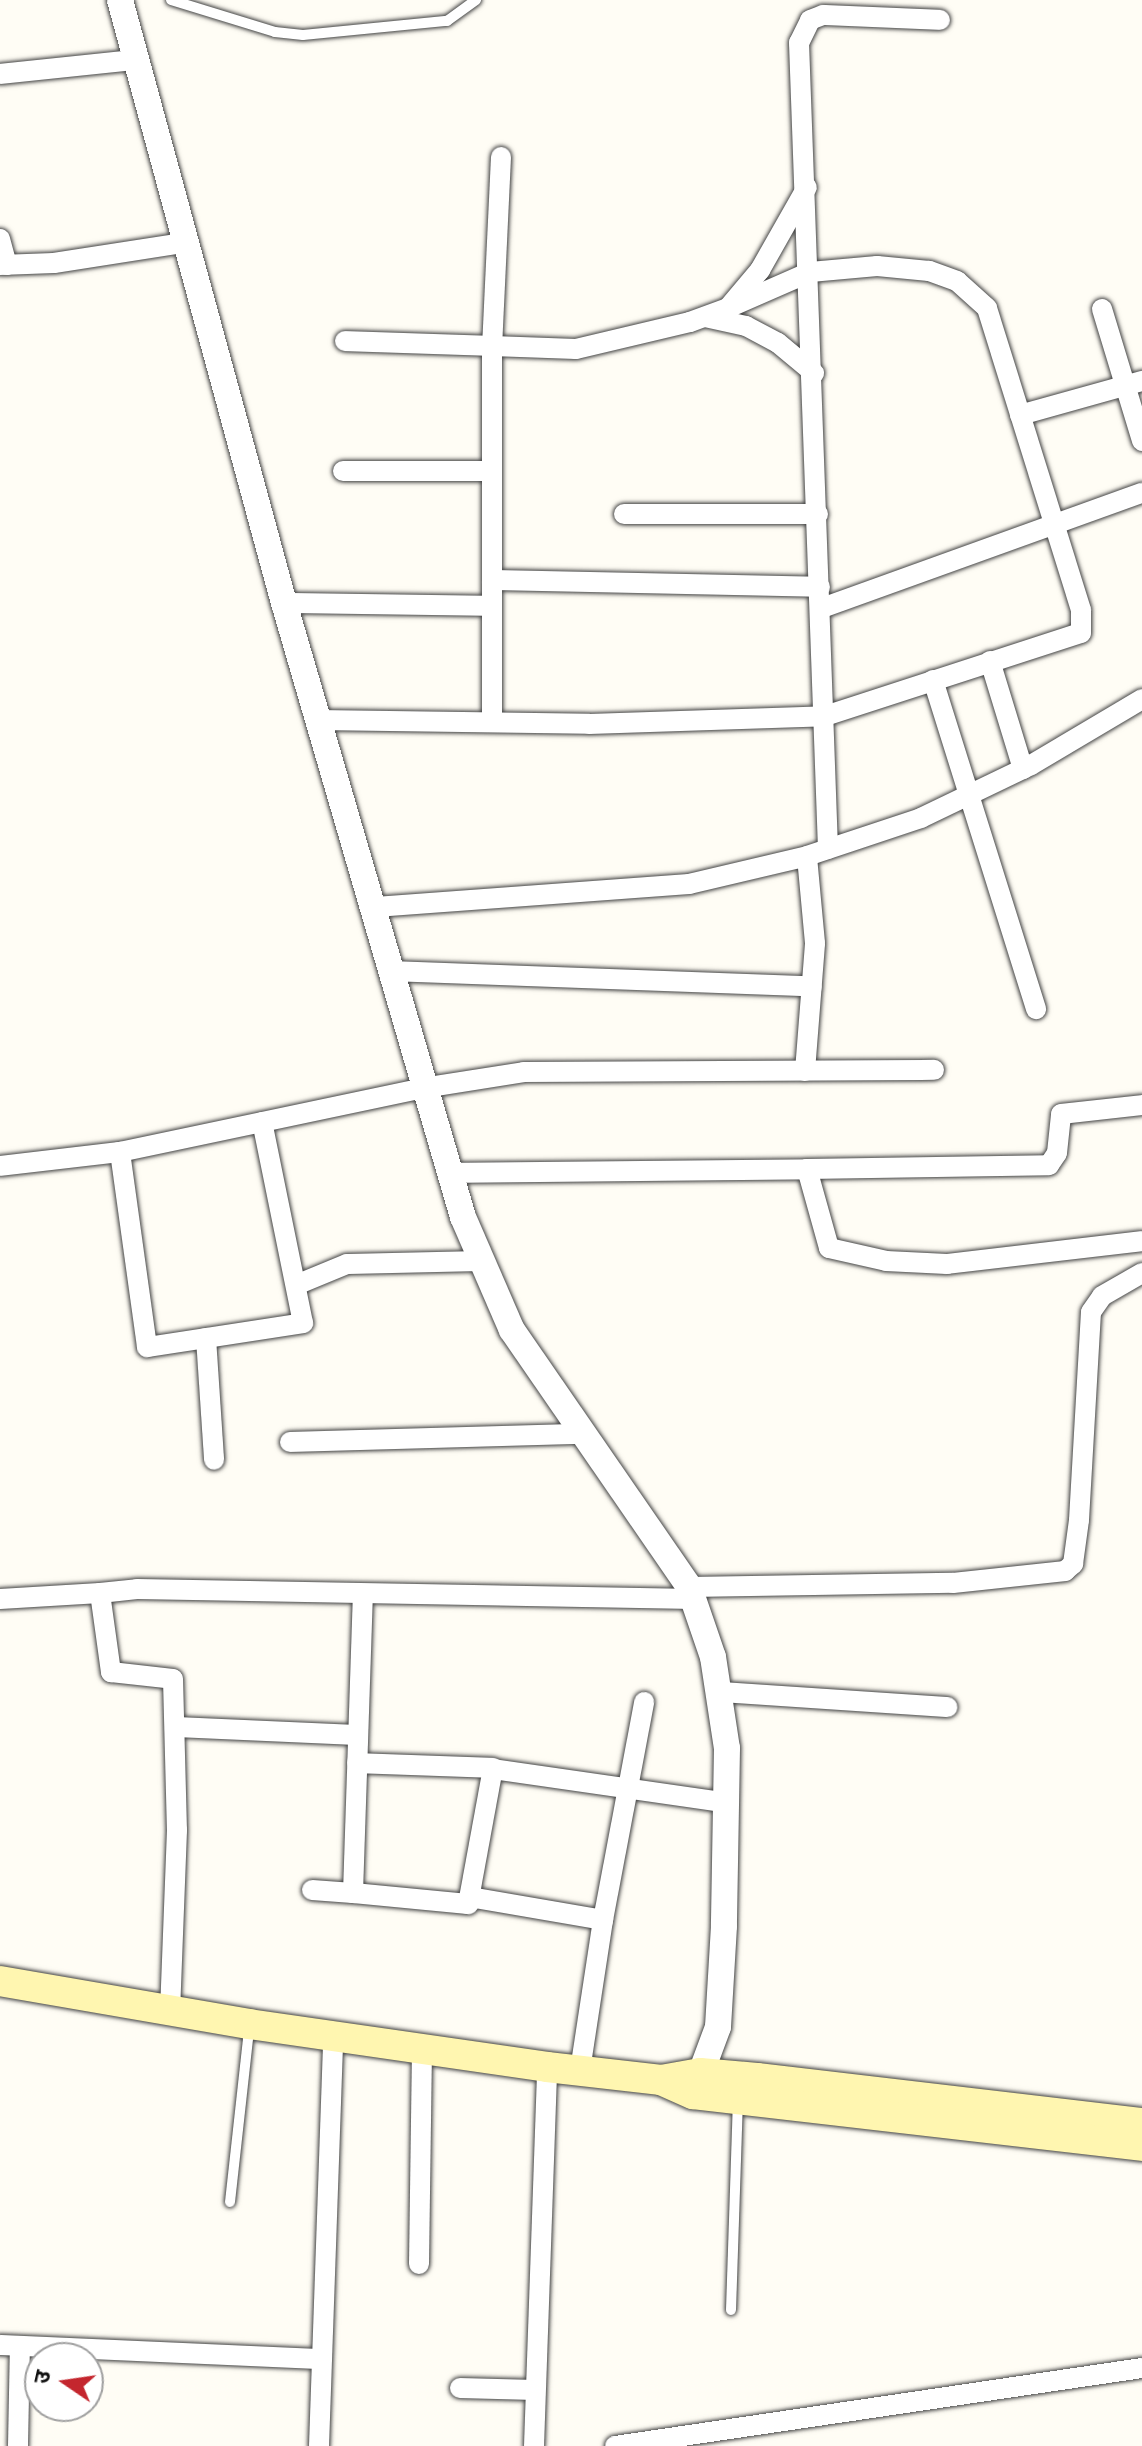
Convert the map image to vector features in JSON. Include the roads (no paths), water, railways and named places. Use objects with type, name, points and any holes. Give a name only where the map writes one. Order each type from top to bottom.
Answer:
[{"type":"main road","points":[[0,1981],[422,2051],[697,2083],[1142,2146]]},
{"type":"main road","points":[[735,2089],[1142,2123]]},
{"type":"street","points":[[120,0],[133,60],[183,243],[449,1173],[512,1330],[581,1434],[658,1536],[692,1593],[720,1692],[729,1803],[718,2027],[697,2083]]},
{"type":"street","points":[[828,849],[814,373],[799,43],[810,20],[823,15],[940,20]]},
{"type":"street","points":[[0,74],[133,60]]},
{"type":"street","points":[[492,722],[492,346],[501,157]]},
{"type":"street","points":[[728,308],[760,270],[807,187]]},
{"type":"street","points":[[0,239],[3,265],[183,243]]},
{"type":"street","points":[[317,720],[492,722],[825,716],[1081,633],[1081,610],[987,308],[957,281],[929,271],[877,266],[810,272],[777,282],[705,317],[576,349],[345,341]]},
{"type":"street","points":[[1102,309],[1134,383],[1142,441]]},
{"type":"street","points":[[705,317],[746,326],[778,343],[814,373]]},
{"type":"street","points":[[1020,415],[1134,383]]},
{"type":"street","points":[[343,471],[492,471]]},
{"type":"street","points":[[822,608],[1142,493]]},
{"type":"street","points":[[624,514],[818,514]]},
{"type":"street","points":[[492,580],[820,587]]},
{"type":"street","points":[[284,603],[492,606]]},
{"type":"street","points":[[990,661],[1023,769]]},
{"type":"street","points":[[933,680],[1036,1009]]},
{"type":"street","points":[[375,907],[689,884],[807,856],[921,818],[1023,769],[1142,699]]},
{"type":"street","points":[[805,1071],[815,943],[807,856]]},
{"type":"street","points":[[393,971],[812,986]]},
{"type":"street","points":[[0,1166],[120,1152],[423,1088],[524,1072],[934,1070]]},
{"type":"street","points":[[449,1173],[1049,1165],[1057,1153],[1061,1114],[1142,1105]]},
{"type":"street","points":[[120,1152],[147,1347],[303,1323],[262,1122]]},
{"type":"street","points":[[807,1169],[819,1228],[829,1248],[843,1255],[947,1264],[1142,1241]]},
{"type":"street","points":[[296,1285],[347,1264],[482,1261]]},
{"type":"street","points":[[0,1599],[137,1589],[363,1597],[692,1593],[953,1583],[1065,1571],[1073,1564],[1079,1520],[1091,1312],[1102,1296],[1142,1273]]},
{"type":"street","points":[[206,1338],[214,1460]]},
{"type":"street","points":[[290,1442],[581,1434]]},
{"type":"street","points":[[100,1593],[111,1672],[173,1679],[175,1727],[170,2009]]},
{"type":"street","points":[[353,1893],[363,1597]]},
{"type":"street","points":[[720,1692],[948,1707]]},
{"type":"street","points":[[580,2071],[603,1920],[644,1702]]},
{"type":"street","points":[[175,1727],[358,1735]]},
{"type":"street","points":[[357,1763],[493,1769],[628,1786],[729,1803]]},
{"type":"street","points":[[312,1890],[468,1904],[493,1769]]},
{"type":"street","points":[[470,1897],[603,1920]]},
{"type":"street","points":[[718,2027],[735,2089]]},
{"type":"street","points":[[319,2446],[333,2037]]},
{"type":"street","points":[[419,2264],[422,2051]]},
{"type":"street","points":[[534,2446],[547,2067]]},
{"type":"street","points":[[12,2436],[10,2346],[320,2359]]},
{"type":"street","points":[[615,2446],[1142,2368]]},
{"type":"street","points":[[460,2388],[535,2390]]},
{"type":"lane","points":[[171,0],[275,32],[303,35],[447,21],[476,0]]},
{"type":"lane","points":[[230,2202],[249,2024]]},
{"type":"lane","points":[[731,2310],[735,2089]]}]
